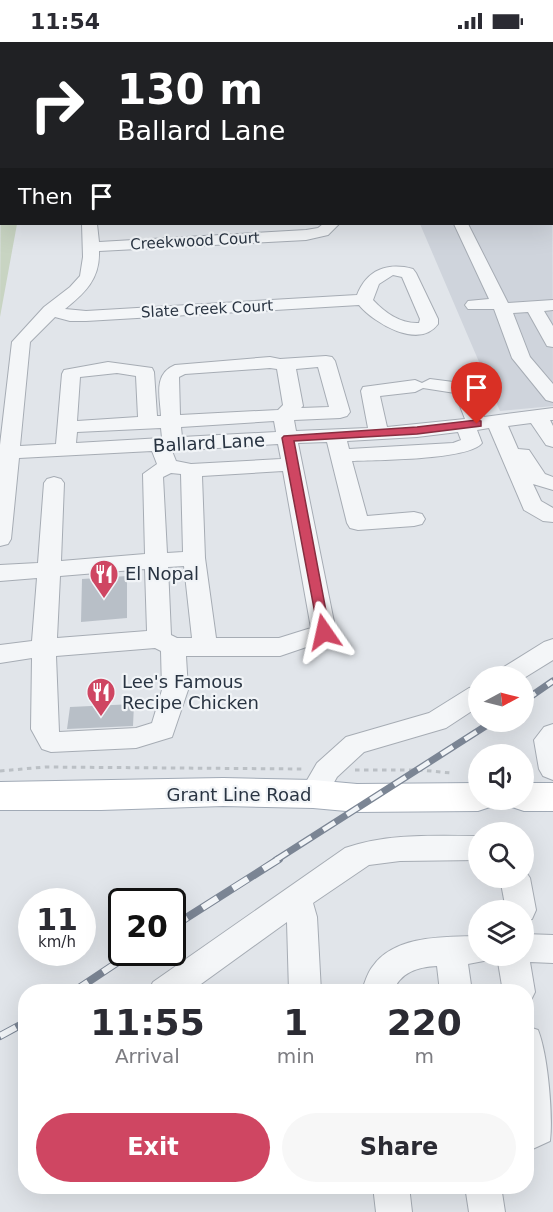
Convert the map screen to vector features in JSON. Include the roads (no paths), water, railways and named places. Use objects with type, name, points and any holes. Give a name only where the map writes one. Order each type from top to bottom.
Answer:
[{"type":"main road","name":"Grant Line Road","points":[[0,796],[101,796],[223,792],[313,794],[357,798],[468,797]]},
{"type":"main road","points":[[534,797],[553,797]]},
{"type":"street","points":[[0,539],[4,453],[21,342],[27,332],[86,279],[90,267],[90,225]]},
{"type":"street","name":"Creekwood Court","points":[[90,247],[306,235],[323,232],[330,225]]},
{"type":"street","points":[[462,225],[504,310],[521,358],[553,396]]},
{"type":"street","name":"Slate Creek Court","points":[[50,311],[70,316],[86,316],[364,300]]},
{"type":"street","points":[[474,305],[504,310],[553,305]]},
{"type":"street","points":[[533,306],[553,342]]},
{"type":"street","points":[[504,310],[534,351],[553,386]]},
{"type":"street","points":[[54,483],[47,569],[44,729],[51,742],[136,738],[163,730],[175,690],[166,643],[156,561],[153,474],[167,452],[171,422],[169,378],[172,373],[182,369],[259,363],[326,361],[340,412],[285,427],[171,422],[67,427]]},
{"type":"street","points":[[0,654],[44,648],[166,643],[205,647],[280,648],[324,632],[285,427],[293,406],[286,366],[281,364]]},
{"type":"street","points":[[66,450],[71,375],[92,368],[122,366],[145,372],[148,423]]},
{"type":"street","points":[[379,433],[370,391],[423,386],[462,388],[532,505],[551,516]]},
{"type":"street","points":[[545,415],[553,441]]},
{"type":"street","name":"Ballard Lane","points":[[4,453],[66,450],[167,452],[285,427],[336,435],[485,423],[545,415]]},
{"type":"street","points":[[341,456],[456,449],[472,443],[485,423]]},
{"type":"street","points":[[485,423],[537,478],[553,484]]},
{"type":"street","points":[[336,435],[358,523],[414,519]]},
{"type":"street","points":[[167,452],[191,470],[292,464]]},
{"type":"street","points":[[191,470],[194,558],[205,647]]},
{"type":"street","points":[[0,573],[194,558]]},
{"type":"street","points":[[524,666],[553,648]]},
{"type":"street","points":[[313,794],[327,770],[355,744],[437,721],[468,701]]},
{"type":"street","points":[[553,734],[547,740],[553,769]]},
{"type":"street","points":[[175,984],[355,858],[368,852],[468,848]]},
{"type":"street","points":[[297,897],[302,917],[305,984]]},
{"type":"street","points":[[381,984],[386,972],[398,961],[413,955],[465,951],[458,984]]},
{"type":"street","points":[[521,984],[524,966]]},
{"type":"street","points":[[534,1087],[539,1116],[538,1129],[534,1131]]},
{"type":"street","points":[[392,1194],[394,1212]]},
{"type":"street","points":[[484,1194],[487,1212]]},
{"type":"railway","points":[[534,694],[553,681]]},
{"type":"railway","points":[[276,860],[476,732]]},
{"type":"railway","points":[[186,918],[279,859]]},
{"type":"railway","points":[[85,984],[112,966]]},
{"type":"railway","points":[[0,1036],[18,1026]]},
{"type":"place","name":"El Nopal","points":[[104,600]]},
{"type":"place","name":"Lee's Famous Recipe Chicken","points":[[101,718]]}]
